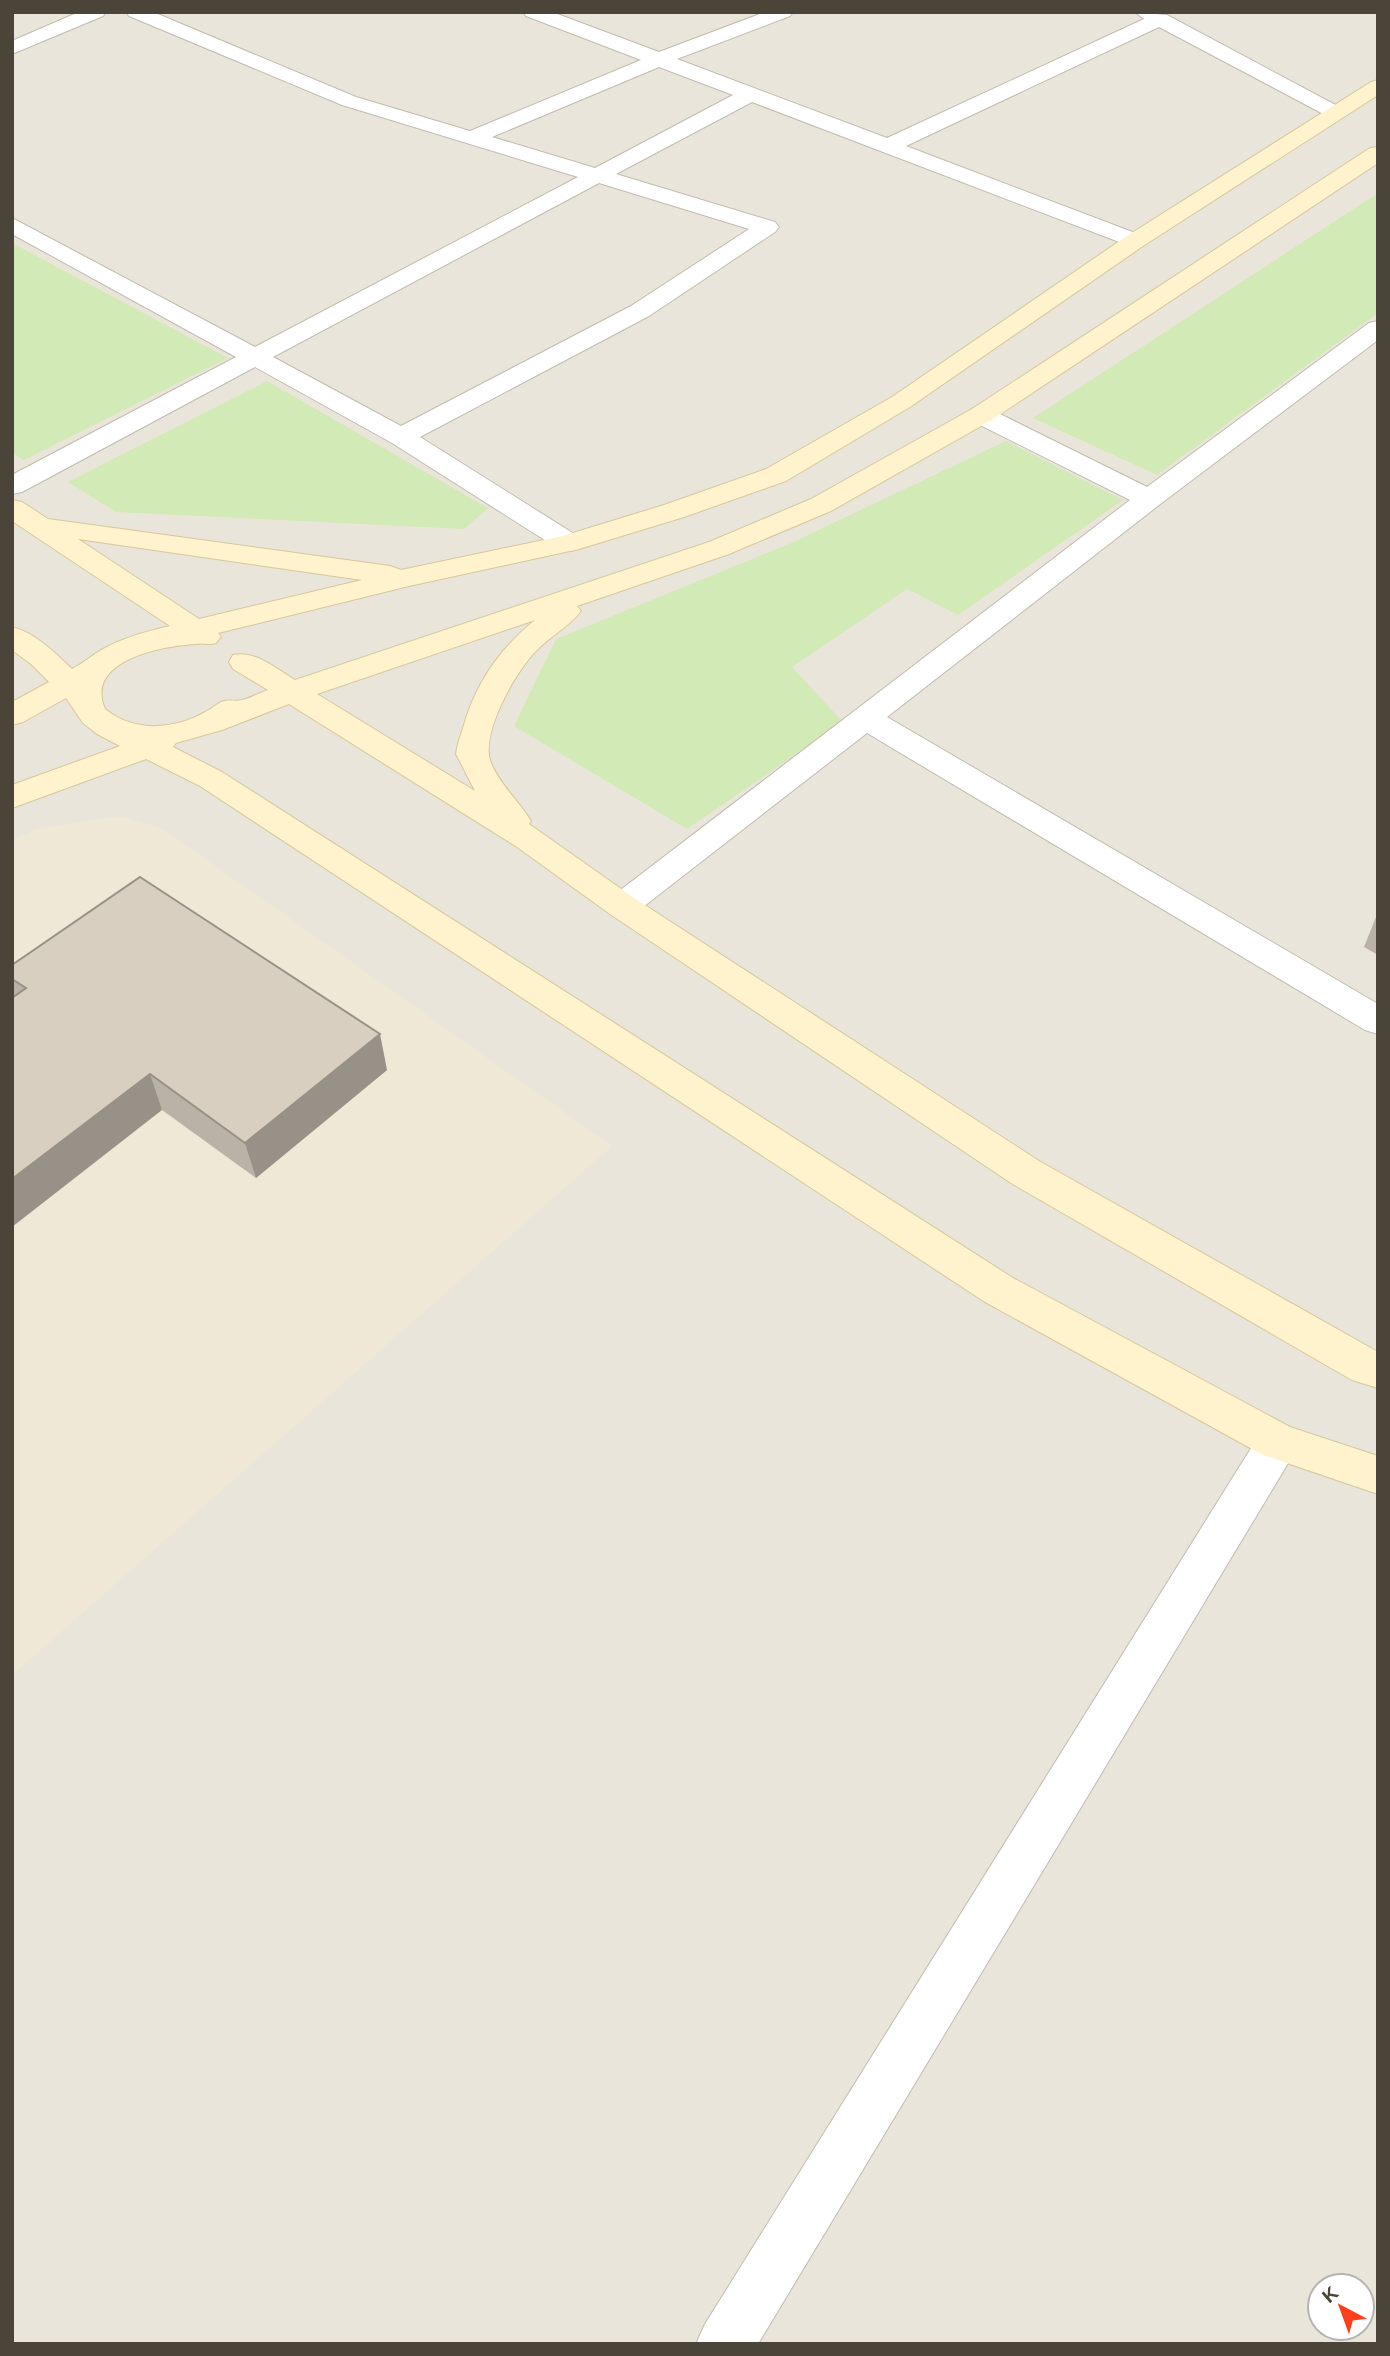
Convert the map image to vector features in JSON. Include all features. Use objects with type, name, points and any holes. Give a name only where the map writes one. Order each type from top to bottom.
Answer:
[{"type":"main road","points":[[88,704],[98,668],[115,654],[137,643],[163,637],[204,635],[409,577],[569,543],[674,512],[776,475],[901,402],[1135,241],[1347,118],[1378,86]]},
{"type":"main road","points":[[12,797],[291,692],[719,548],[821,505],[981,415],[1378,153]]},
{"type":"main road","points":[[12,508],[204,635],[232,649],[244,662],[529,839],[622,906],[1025,1172],[1374,1364]]},
{"type":"main road","points":[[42,526],[409,577]]},
{"type":"main road","points":[[529,839],[492,793],[472,754],[482,708],[512,657],[539,628],[598,590]]},
{"type":"main road","points":[[12,636],[42,657],[88,704],[147,747],[211,779],[999,1290],[1278,1442],[1378,1475]]},
{"type":"main road","points":[[12,715],[88,704],[131,734],[158,737],[199,728],[231,710],[244,694],[249,678],[244,662]]},
{"type":"street","points":[[12,48],[96,12]]},
{"type":"street","points":[[136,12],[349,101],[767,227],[640,311],[401,437]]},
{"type":"street","points":[[533,12],[1135,241]]},
{"type":"street","points":[[471,138],[657,60],[783,12]]},
{"type":"street","points":[[888,146],[1152,16],[1347,118]]},
{"type":"street","points":[[12,486],[750,95]]},
{"type":"street","points":[[12,225],[401,437],[569,543]]},
{"type":"street","points":[[622,906],[1149,499],[1378,328]]},
{"type":"street","points":[[981,415],[1149,499]]},
{"type":"street","points":[[865,718],[1378,1021]]},
{"type":"street","points":[[724,2344],[1278,1442]]},
{"type":"shaded area","points":[[12,12],[1378,12],[1378,2344],[12,2344]]},
{"type":"shaded area","points":[[120,816],[163,829],[612,1146],[12,1675],[12,840],[39,828]]},
{"type":"green space","points":[[1378,193],[1378,313],[1157,475],[1033,418]]},
{"type":"green space","points":[[12,243],[228,358],[24,460],[12,453]]},
{"type":"green space","points":[[267,381],[488,508],[464,529],[116,512],[68,482]]},
{"type":"green space","points":[[1006,441],[1123,500],[958,615],[907,589],[792,667],[843,722],[687,829],[514,726],[556,639],[789,544]]},
{"type":"building","points":[[140,877],[380,1034],[245,1143],[150,1074],[12,1179],[12,998],[26,988],[12,979],[12,965]]}]
